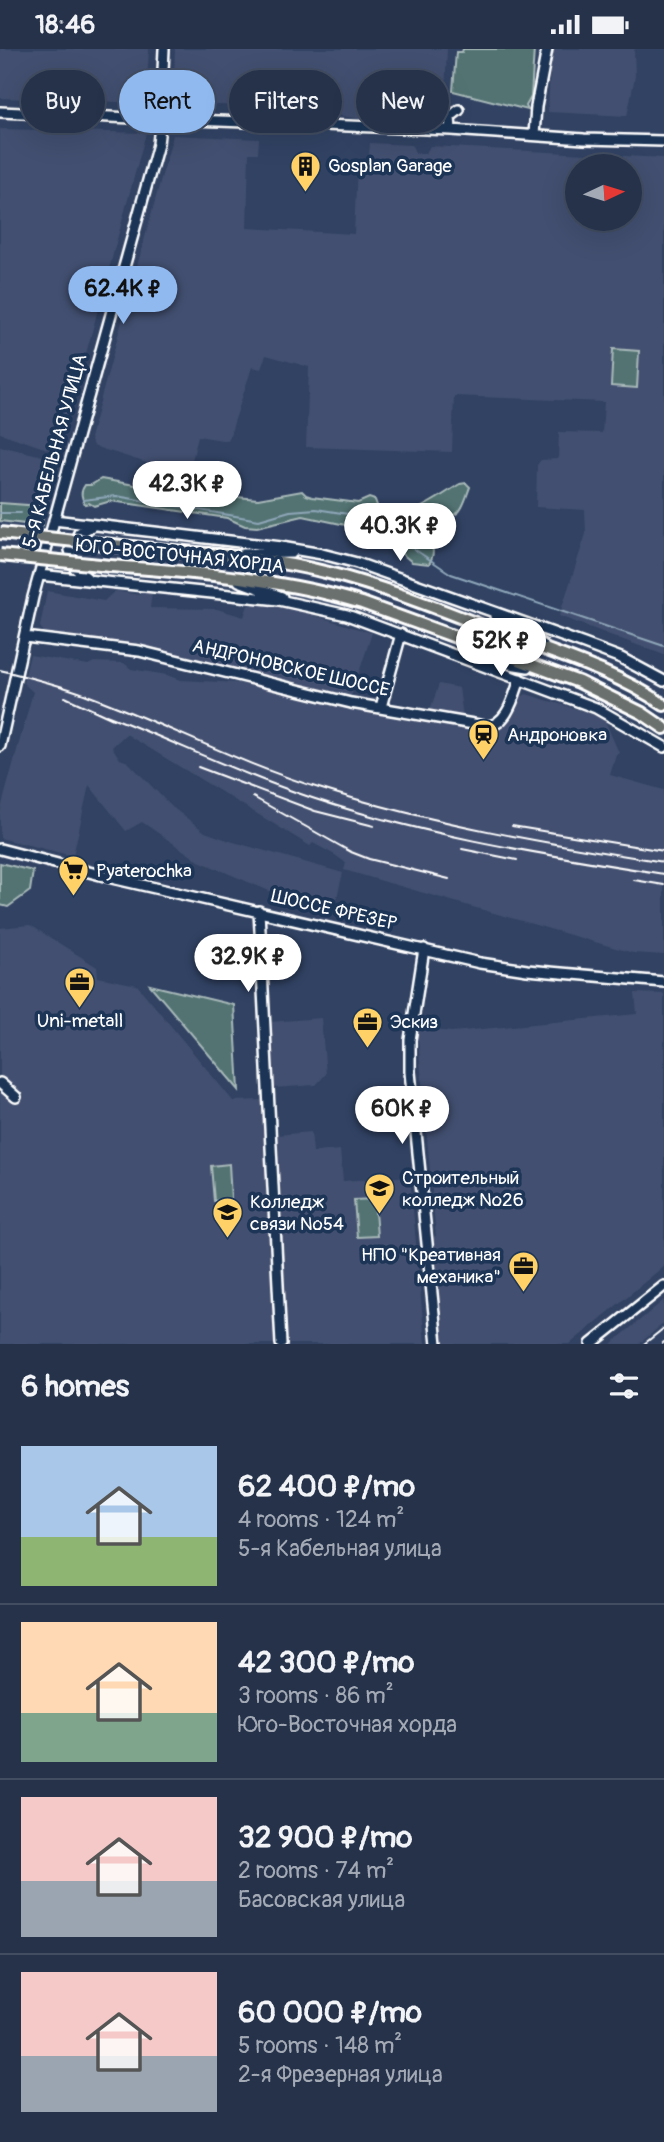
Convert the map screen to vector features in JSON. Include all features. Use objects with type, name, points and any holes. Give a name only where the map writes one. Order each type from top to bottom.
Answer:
[{"type":"main road","name":"ЮГО-ВОСТОЧНАЯ ХОРДА","points":[[0,533],[258,560],[328,573],[401,596],[559,655],[617,678],[664,705]]},
{"type":"main road","name":"ЮГО-ВОСТОЧНАЯ ХОРДА","points":[[0,555],[224,576],[326,592],[545,669],[611,697],[664,728]]},
{"type":"street","name":"5-Я КАБЕЛЬНАЯ УЛИЦА","points":[[163,70],[164,49]]},
{"type":"street","points":[[534,135],[536,107],[547,49]]},
{"type":"street","points":[[451,130],[450,117],[459,110]]},
{"type":"street","points":[[0,112],[119,117]]},
{"type":"street","points":[[215,121],[664,141]]},
{"type":"street","name":"5-Я КАБЕЛЬНАЯ УЛИЦА","points":[[0,746],[39,575],[158,133]]},
{"type":"street","points":[[54,520],[314,553],[357,563],[621,658],[664,681]]},
{"type":"street","points":[[95,581],[78,572],[71,560],[70,550],[83,530],[101,526]]},
{"type":"street","points":[[199,554],[314,553]]},
{"type":"street","points":[[39,575],[279,600],[346,615],[596,708],[664,747]]},
{"type":"street","points":[[224,576],[306,605]]},
{"type":"street","points":[[476,605],[559,655]]},
{"type":"street","points":[[381,708],[401,634]]},
{"type":"street","name":"АНДРОНОВСКОЕ ШОССЕ","points":[[24,637],[139,651],[351,703],[492,727],[501,722],[520,679]]},
{"type":"street","points":[[460,657],[545,669]]},
{"type":"street","name":"ШОССЕ ФРЕЗЕР","points":[[0,849],[116,879],[480,963],[527,970],[664,982]]},
{"type":"street","points":[[259,911],[281,1344]]},
{"type":"street","points":[[425,949],[410,1040],[409,1064],[437,1344]]},
{"type":"street","points":[[0,1083],[16,1097]]},
{"type":"street","points":[[592,1344],[664,1286]]},
{"type":"shaded area","points":[[0,49],[149,49],[148,70],[119,70],[119,102],[105,102],[105,70],[21,70],[21,99],[0,98]]},
{"type":"shaded area","points":[[175,49],[447,49],[446,70],[356,70],[356,118],[342,116],[342,70],[229,70],[229,105],[215,105],[215,70],[174,70]]},
{"type":"shaded area","points":[[551,49],[636,49],[635,76],[627,116],[548,112]]},
{"type":"shaded area","points":[[0,129],[21,130],[21,133],[146,133],[59,453],[0,433]]},
{"type":"shaded area","points":[[173,135],[259,139],[258,153],[249,153],[247,228],[354,234],[357,165],[368,165],[370,143],[412,145],[415,153],[426,153],[430,146],[586,154],[565,154],[565,231],[642,231],[642,157],[664,158],[664,655],[559,616],[586,534],[585,510],[536,507],[537,465],[541,460],[558,459],[559,432],[602,433],[604,402],[454,396],[452,452],[306,447],[309,367],[266,355],[261,369],[252,367],[228,441],[198,436],[189,473],[163,468],[93,446],[90,438]]},
{"type":"shaded area","points":[[0,446],[43,456],[41,462],[52,466],[41,506],[0,503]]},
{"type":"shaded area","points":[[47,591],[104,601],[115,591],[140,595],[141,591],[152,592],[150,608],[217,609],[244,617],[248,605],[280,605],[372,633],[351,697],[147,647],[44,632],[40,627]]},
{"type":"shaded area","points":[[30,655],[88,665],[94,662],[124,663],[131,669],[180,680],[260,684],[352,709],[487,730],[501,729],[507,723],[519,698],[526,694],[597,715],[606,723],[619,753],[610,775],[664,790],[664,955],[633,953],[344,870],[346,863],[335,855],[313,843],[310,846],[126,734],[112,747],[120,759],[128,762],[172,807],[205,832],[343,873],[333,913],[281,896],[199,861],[142,822],[126,831],[89,785],[73,856],[0,838],[0,812],[33,692],[23,683]]},
{"type":"shaded area","points":[[439,684],[459,688],[463,717],[430,710]]},
{"type":"shaded area","points":[[30,925],[97,967],[98,977],[137,985],[233,1101],[262,1100],[277,1344],[0,1344],[0,1092],[12,1102],[18,1095],[0,1080],[0,928]]},
{"type":"shaded area","points":[[635,993],[664,994],[664,1266],[570,1344],[444,1344],[417,1028],[452,1032],[637,1014]]},
{"type":"shaded area","points":[[321,1018],[326,1074],[316,1085],[273,1088],[270,1022]]},
{"type":"shaded area","points":[[311,1132],[313,1152],[340,1150],[343,1181],[410,1176],[425,1344],[287,1344],[276,1135]]},
{"type":"shaded area","points":[[664,1300],[664,1323],[639,1344],[611,1344]]},
{"type":"green space","points":[[463,49],[534,49],[531,97],[526,106],[528,110],[453,91],[456,52],[462,52]]},
{"type":"green space","points":[[613,349],[639,351],[637,388],[611,386]]},
{"type":"green space","points":[[101,479],[214,499],[226,496],[258,499],[302,491],[312,497],[358,503],[369,498],[375,500],[379,511],[389,515],[399,515],[421,508],[460,484],[466,483],[470,487],[459,512],[452,515],[441,513],[423,526],[433,548],[429,564],[412,562],[374,531],[303,516],[257,527],[245,526],[227,518],[111,501],[94,506],[85,504],[83,487]]},
{"type":"green space","points":[[0,503],[41,506],[43,526],[0,521]]},
{"type":"green space","points":[[0,863],[33,871],[30,891],[8,907],[0,905]]},
{"type":"green space","points":[[150,985],[234,1005],[239,1090]]},
{"type":"green space","points":[[229,1164],[231,1199],[214,1201],[211,1166]]},
{"type":"green space","points":[[374,1199],[377,1236],[357,1237],[354,1200]]},
{"type":"waterway","points":[[83,500],[116,496],[259,520],[290,511],[316,509],[348,514],[386,530],[451,574],[664,646]]},
{"type":"waterway","points":[[0,513],[21,513]]},
{"type":"railway","points":[[0,670],[81,693],[264,769],[322,789],[407,813],[492,832],[664,862]]},
{"type":"railway","points":[[65,697],[113,719]]},
{"type":"railway","points":[[106,715],[268,782],[337,806],[476,841],[664,874]]},
{"type":"railway","points":[[198,767],[315,811],[374,826]]},
{"type":"railway","points":[[253,797],[351,852],[449,879]]},
{"type":"railway","points":[[512,826],[664,851]]},
{"type":"railway","points":[[462,849],[517,860]]},
{"type":"railway","points":[[634,880],[664,885]]},
{"type":"railway","points":[[644,1344],[664,1328]]},
{"type":"place","name":"Gosplan Garage","points":[[305,193]]},
{"type":"place","name":"Андроновка","points":[[484,762]]},
{"type":"place","name":"Pyaterochka","points":[[73,898]]},
{"type":"place","name":"Uni-metall","points":[[80,1009]]},
{"type":"place","name":"Эскиз","points":[[367,1049]]},
{"type":"place","name":"Строительный колледж №26","points":[[379,1216]]},
{"type":"place","name":"Колледж связи №54","points":[[227,1240]]},
{"type":"place","name":"НПО \"Креативная механика\"","points":[[524,1293]]}]
